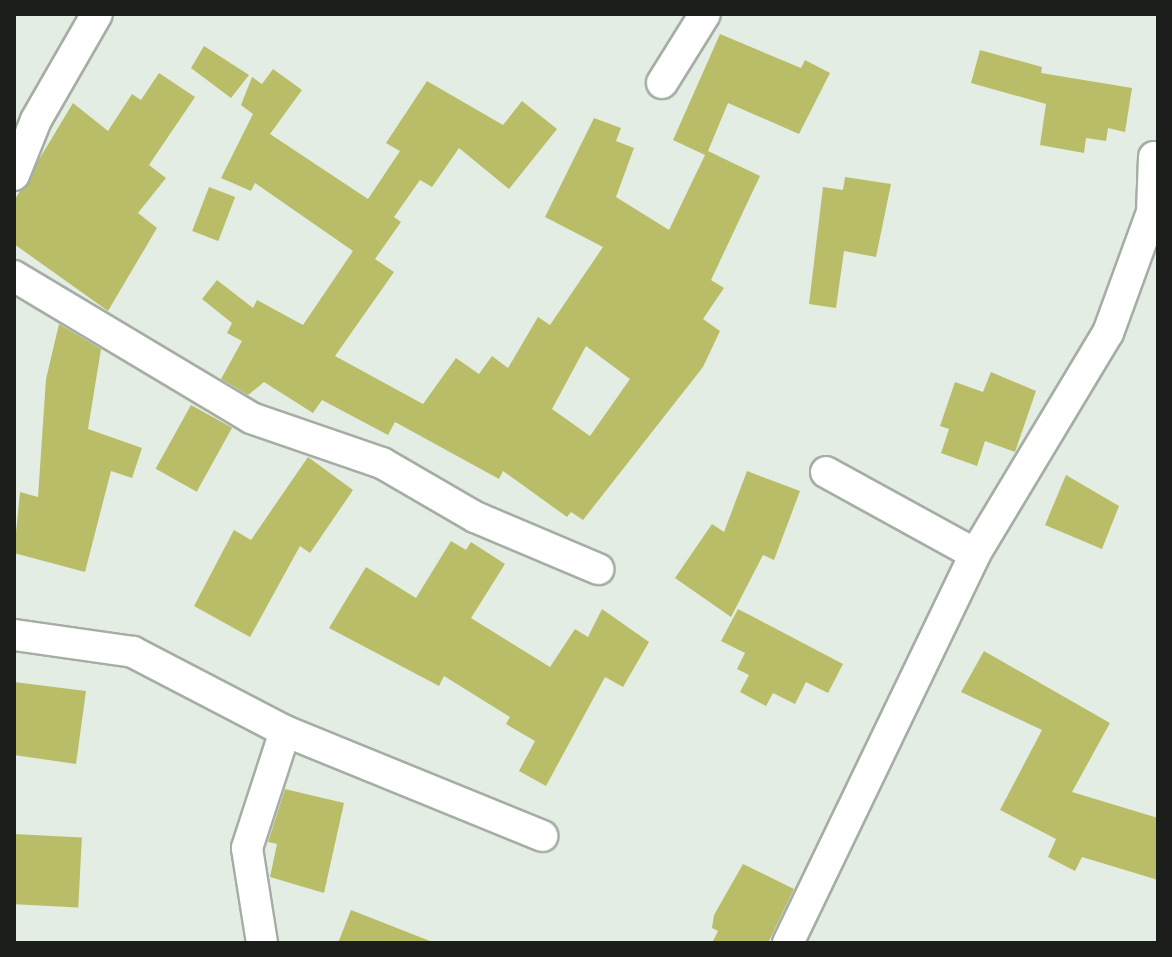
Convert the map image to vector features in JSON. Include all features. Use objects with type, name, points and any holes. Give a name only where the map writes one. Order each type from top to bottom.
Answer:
[{"type":"street","points":[[14,175],[25,114],[97,14]]},
{"type":"street","points":[[662,83],[705,14]]},
{"type":"street","points":[[788,943],[975,554],[1108,333],[1152,212],[1154,157]]},
{"type":"street","points":[[14,276],[251,418],[382,463],[475,517],[598,569]]},
{"type":"street","points":[[826,472],[975,554]]},
{"type":"street","points":[[14,635],[133,652],[285,731],[542,836]]},
{"type":"street","points":[[262,943],[247,848],[285,731]]},
{"type":"building","points":[[720,34],[801,68],[805,60],[830,73],[799,134],[728,103],[708,151],[760,176],[711,280],[724,288],[703,319],[720,331],[703,367],[583,520],[571,512],[567,517],[503,471],[499,479],[395,422],[388,435],[322,400],[313,413],[264,382],[248,395],[221,379],[242,341],[227,333],[232,323],[202,299],[217,280],[253,308],[257,300],[303,325],[353,251],[255,183],[251,191],[221,178],[253,114],[241,105],[252,77],[262,84],[273,69],[302,90],[270,134],[368,199],[400,151],[386,143],[427,81],[503,125],[522,101],[557,129],[509,189],[459,148],[432,187],[420,180],[394,217],[401,222],[375,259],[394,272],[335,356],[423,404],[456,358],[479,374],[492,356],[508,368],[538,317],[550,325],[603,247],[545,217],[594,118],[621,128],[616,141],[634,148],[616,197],[669,230],[705,155],[673,140]],"holes":[[[586,346],[630,379],[590,436],[552,409]]]},
{"type":"building","points":[[204,46],[249,75],[231,98],[191,68]]},
{"type":"building","points":[[980,50],[1042,67],[1041,73],[1132,88],[1125,132],[1108,128],[1106,141],[1086,138],[1084,153],[1040,145],[1046,104],[971,83]]},
{"type":"building","points":[[159,73],[195,97],[149,165],[166,178],[138,213],[157,228],[108,311],[14,244],[14,201],[73,103],[108,131],[132,94],[141,100]]},
{"type":"building","points":[[845,177],[891,184],[876,257],[844,251],[836,308],[809,304],[823,187],[843,190]]},
{"type":"building","points":[[209,187],[235,197],[218,241],[192,231]]},
{"type":"building","points":[[59,324],[101,349],[88,429],[142,448],[132,478],[111,471],[85,572],[14,553],[20,492],[38,497],[46,379]]},
{"type":"building","points":[[991,372],[1036,391],[1015,452],[985,441],[977,466],[941,453],[949,429],[940,426],[955,382],[983,392]]},
{"type":"building","points":[[191,405],[232,428],[197,492],[156,469]]},
{"type":"building","points":[[308,457],[353,490],[310,553],[300,546],[250,637],[194,606],[234,530],[251,540]]},
{"type":"building","points":[[747,471],[800,491],[774,560],[763,555],[731,617],[675,578],[712,524],[724,532]]},
{"type":"building","points":[[1066,475],[1119,506],[1102,549],[1045,525]]},
{"type":"building","points":[[451,541],[466,550],[471,542],[505,564],[471,618],[550,667],[575,629],[588,637],[602,609],[649,642],[623,687],[605,677],[546,786],[519,771],[535,741],[506,724],[510,717],[444,676],[439,686],[329,628],[366,567],[416,598]]},
{"type":"building","points":[[738,609],[843,664],[828,693],[806,682],[795,704],[773,693],[766,706],[740,692],[749,675],[737,669],[745,653],[721,641]]},
{"type":"building","points":[[984,651],[1110,723],[1072,792],[1158,818],[1158,880],[1082,857],[1075,871],[1048,857],[1056,839],[1000,810],[1042,730],[961,692]]},
{"type":"building","points":[[14,682],[86,691],[76,764],[14,755]]},
{"type":"building","points":[[285,789],[344,803],[324,893],[270,877],[277,844],[268,842]]},
{"type":"building","points":[[14,834],[82,838],[78,907],[14,904]]},
{"type":"building","points":[[743,864],[794,889],[768,943],[712,943],[718,931],[712,928],[714,915]]},
{"type":"building","points":[[351,910],[430,941],[338,943]]}]
